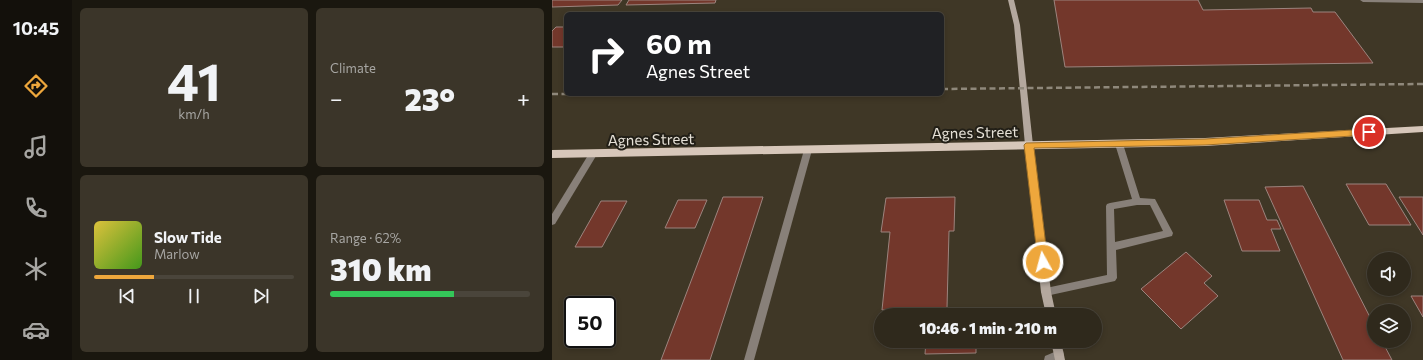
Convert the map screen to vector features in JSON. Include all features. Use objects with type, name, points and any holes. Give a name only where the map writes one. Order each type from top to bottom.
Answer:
[{"type":"main road","points":[[1011,0],[1017,25],[1029,145],[1046,292],[1049,308]]},
{"type":"main road","name":"Agnes Street","points":[[552,154],[1205,142],[1423,128]]},
{"type":"main road","points":[[1058,348],[1060,358]]},
{"type":"street","points":[[1363,0],[1423,1]]},
{"type":"street","points":[[1119,144],[1137,202]]},
{"type":"street","points":[[748,360],[808,150]]},
{"type":"street","points":[[552,221],[593,154]]},
{"type":"street","points":[[1046,292],[1112,278],[1111,247],[1110,206],[1152,201],[1168,233],[1111,247]]},
{"type":"street","points":[[1049,360],[1060,358]]},
{"type":"building","points":[[552,0],[622,0],[618,5],[552,7]]},
{"type":"building","points":[[629,0],[716,0],[715,3],[626,5]]},
{"type":"building","points":[[1054,0],[1198,0],[1203,10],[1311,8],[1313,12],[1335,12],[1373,63],[1065,67]]},
{"type":"building","points":[[556,27],[564,27],[564,47],[552,47],[552,31]]},
{"type":"building","points":[[1346,184],[1386,184],[1411,225],[1369,225]]},
{"type":"building","points":[[1303,186],[1367,311],[1367,348],[1386,348],[1392,360],[1343,360],[1265,187]]},
{"type":"building","points":[[723,197],[763,197],[710,360],[661,360]]},
{"type":"building","points":[[955,197],[954,231],[949,231],[947,308],[882,308],[890,232],[881,232],[886,198]]},
{"type":"building","points":[[1399,197],[1423,197],[1423,235]]},
{"type":"building","points":[[678,200],[707,200],[695,228],[665,228]]},
{"type":"building","points":[[1224,200],[1259,200],[1267,220],[1277,220],[1281,229],[1271,229],[1280,251],[1242,251]]},
{"type":"building","points":[[601,201],[627,201],[602,247],[575,247]]},
{"type":"building","points":[[1186,252],[1212,276],[1204,283],[1218,296],[1181,329],[1141,289]]},
{"type":"building","points":[[1411,296],[1423,296],[1423,317]]},
{"type":"building","points":[[925,348],[976,348],[976,353],[925,354]]},
{"type":"railway","points":[[944,89],[1423,84]]},
{"type":"railway","points":[[552,94],[564,94]]},
{"type":"route","points":[[1043,262],[1029,145],[1205,142],[1369,132]]}]
